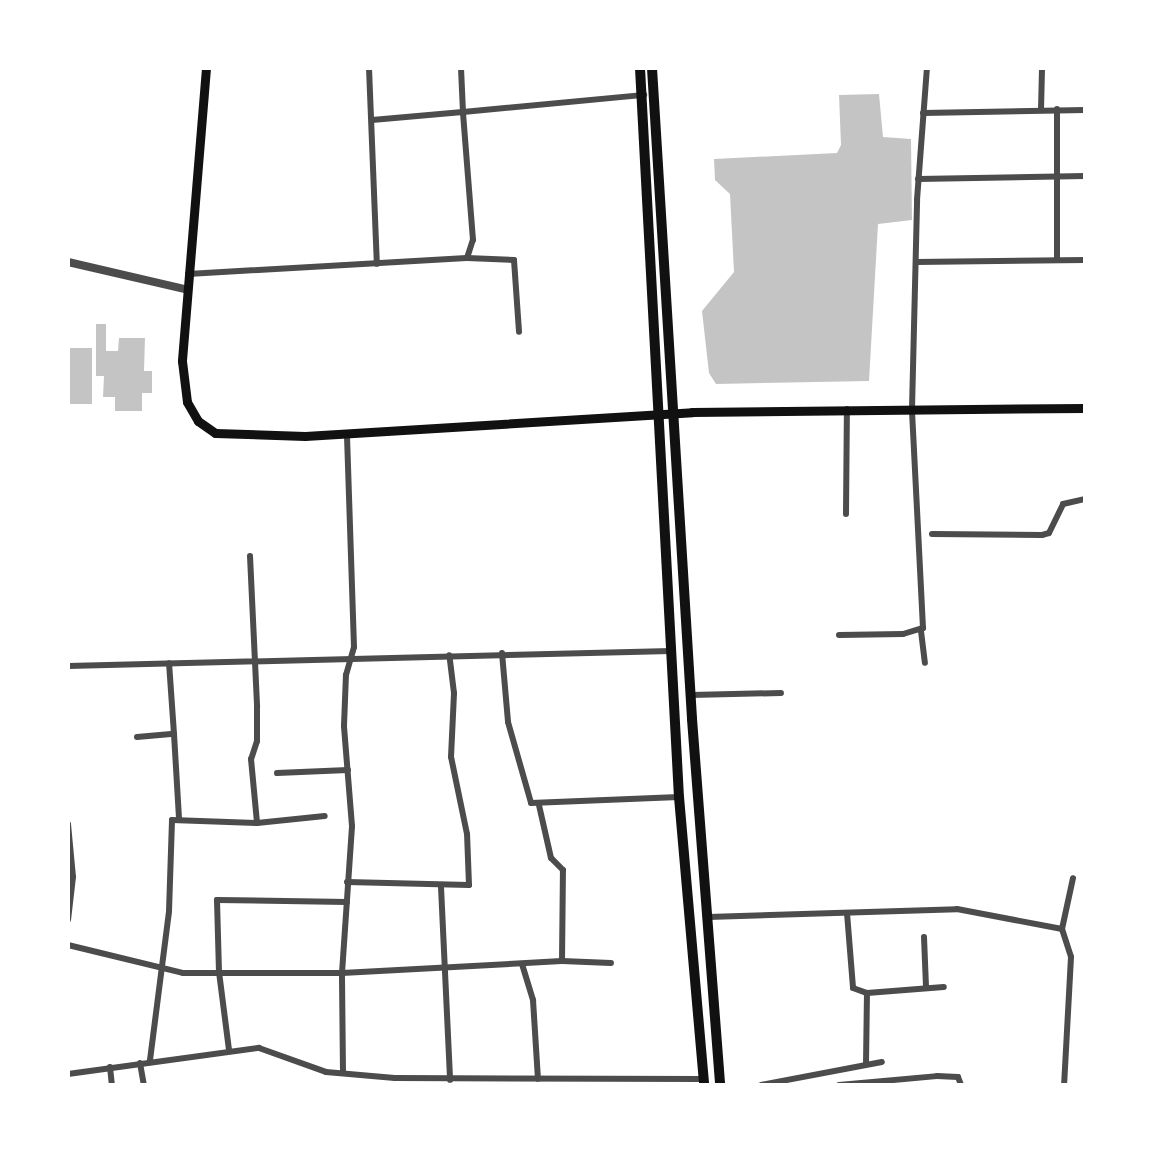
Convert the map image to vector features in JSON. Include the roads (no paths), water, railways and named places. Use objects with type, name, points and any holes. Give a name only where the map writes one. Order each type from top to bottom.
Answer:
[{"type":"highway","points":[[640,68],[679,797],[703,1082]]},
{"type":"highway","points":[[652,68],[691,695],[720,1085]]},
{"type":"main road","points":[[206,68],[184,289],[183,387],[202,425],[225,435],[347,433],[659,414],[847,409],[1085,408]]},
{"type":"street","points":[[369,68],[377,264]]},
{"type":"street","points":[[461,68],[473,240],[467,258]]},
{"type":"street","points":[[925,663],[921,631],[912,409],[918,178],[927,68]]},
{"type":"street","points":[[1041,110],[1042,68]]},
{"type":"street","points":[[372,120],[654,94]]},
{"type":"street","points":[[1057,110],[1057,260]]},
{"type":"street","points":[[923,113],[1085,110]]},
{"type":"street","points":[[918,178],[1085,176]]},
{"type":"street","points":[[186,274],[467,258],[514,260],[519,332]]},
{"type":"street","points":[[916,262],[1085,260]]},
{"type":"street","points":[[68,262],[184,289]]},
{"type":"street","points":[[846,513],[847,409]]},
{"type":"street","points":[[343,1073],[342,973],[352,826],[344,713],[351,658],[347,433]]},
{"type":"street","points":[[932,534],[1042,535],[1049,533],[1063,504],[1085,499]]},
{"type":"street","points":[[250,556],[257,741],[251,759],[257,823]]},
{"type":"street","points":[[839,635],[921,631]]},
{"type":"street","points":[[68,666],[256,663],[502,653],[671,651]]},
{"type":"street","points":[[502,653],[509,722],[524,766],[529,800],[539,805],[679,797]]},
{"type":"street","points":[[347,882],[469,886],[467,834],[451,757],[454,694],[449,655]]},
{"type":"street","points":[[169,663],[178,818]]},
{"type":"street","points":[[691,695],[781,693]]},
{"type":"street","points":[[138,737],[174,734]]},
{"type":"street","points":[[277,773],[348,770]]},
{"type":"street","points":[[539,805],[551,858],[563,870],[562,961]]},
{"type":"street","points":[[150,1060],[169,911],[171,822],[178,818],[257,823],[325,816]]},
{"type":"street","points":[[68,824],[68,920]]},
{"type":"street","points":[[1064,1085],[1071,957],[1062,929],[1073,878]]},
{"type":"street","points":[[441,887],[450,1080]]},
{"type":"street","points":[[229,1049],[219,972],[217,900],[347,902]]},
{"type":"street","points":[[708,917],[957,909],[1062,929]]},
{"type":"street","points":[[847,913],[853,988],[867,993],[943,987]]},
{"type":"street","points":[[925,937],[926,987]]},
{"type":"street","points":[[68,945],[161,971],[342,973],[562,961],[611,963]]},
{"type":"street","points":[[522,964],[533,1000],[538,1079]]},
{"type":"street","points":[[866,1064],[867,993]]},
{"type":"street","points":[[68,1080],[69,1074],[150,1060],[229,1049],[262,1049],[313,1068],[343,1073],[472,1083],[538,1079],[703,1082]]},
{"type":"street","points":[[761,1085],[831,1074],[882,1062]]},
{"type":"street","points":[[140,1063],[144,1085]]},
{"type":"street","points":[[110,1067],[112,1085]]},
{"type":"street","points":[[831,1074],[832,1085]]},
{"type":"street","points":[[839,1085],[937,1076],[958,1077],[961,1085]]}]
